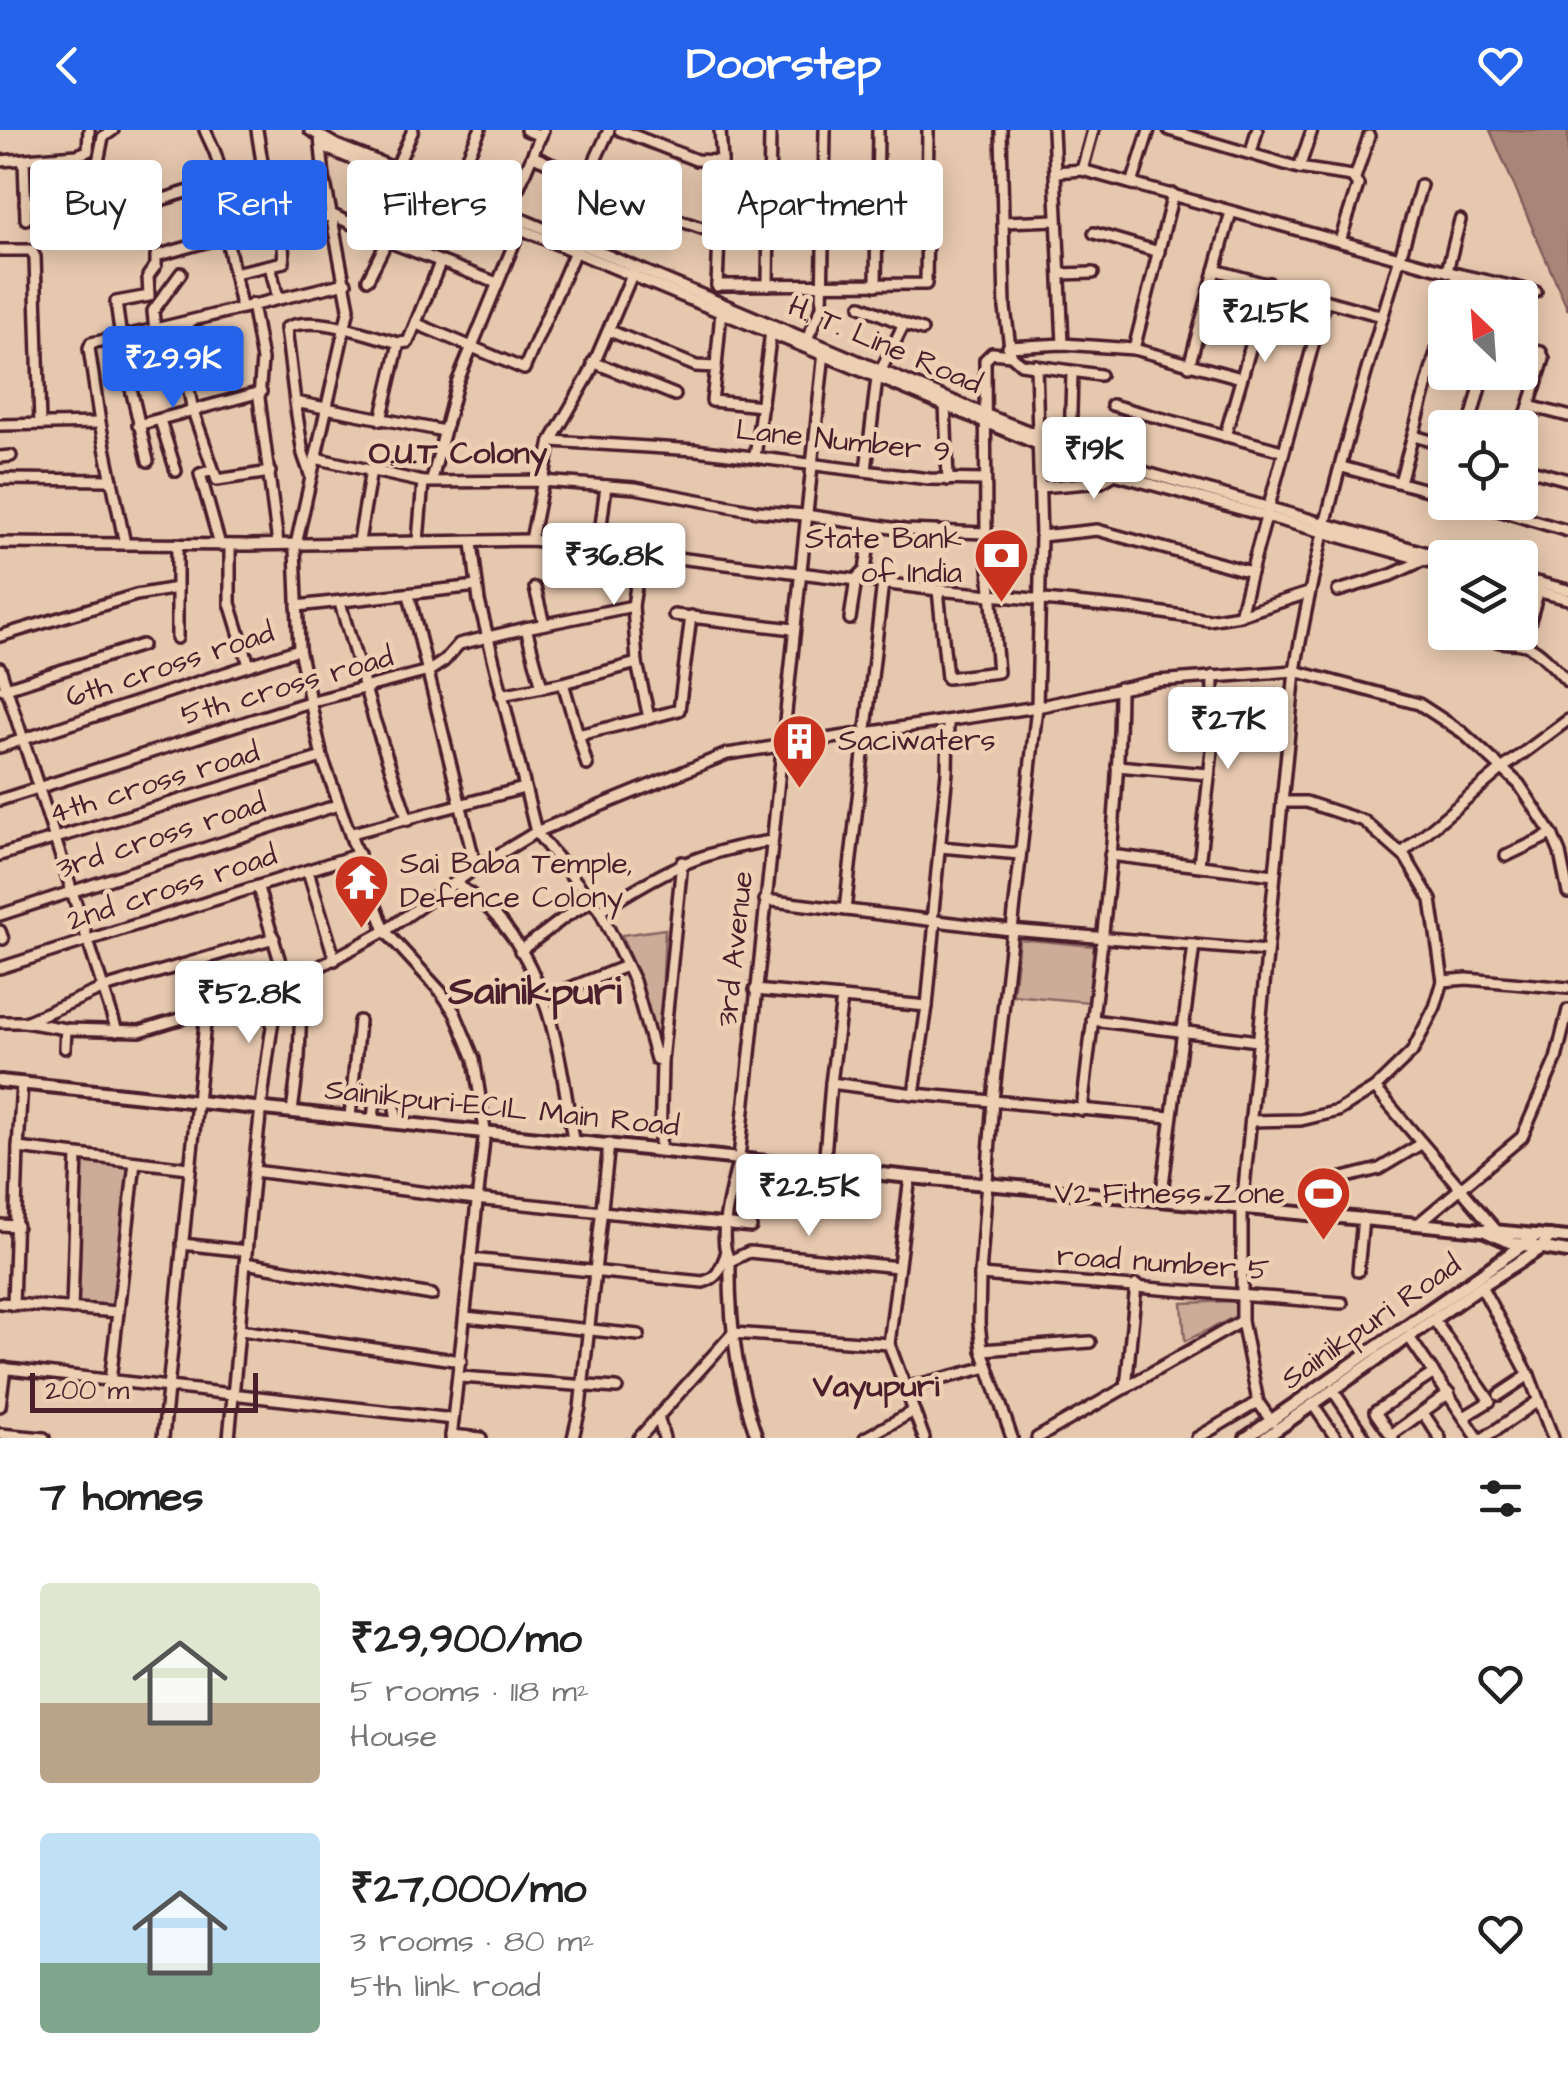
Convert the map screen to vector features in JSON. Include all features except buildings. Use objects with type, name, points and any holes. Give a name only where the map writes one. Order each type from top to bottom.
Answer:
[{"type":"main road","name":"Sainikpuri-ECIL Main Road","points":[[0,1081],[910,1177],[1568,1238]]},
{"type":"main road","points":[[1492,1232],[1523,1245],[1568,1252]]},
{"type":"main road","points":[[1492,1232],[1506,1248],[1505,1258]]},
{"type":"main road","name":"Sainikpuri Road","points":[[1246,1438],[1281,1430],[1537,1235]]},
{"type":"main road","name":"Sainikpuri Road","points":[[1265,1438],[1540,1249],[1550,1236]]},
{"type":"street","points":[[0,161],[88,151],[89,130]]},
{"type":"street","points":[[113,130],[104,138],[89,208],[90,217],[97,220],[217,179],[218,163],[205,130]]},
{"type":"street","points":[[257,130],[263,160]]},
{"type":"street","name":"H. T. Line Road","points":[[310,130],[320,142],[364,160]]},
{"type":"street","points":[[399,160],[413,130]]},
{"type":"street","points":[[466,160],[480,130]]},
{"type":"street","points":[[522,179],[542,133],[526,130]]},
{"type":"street","points":[[595,160],[609,130]]},
{"type":"street","points":[[620,130],[702,160]]},
{"type":"street","points":[[720,130],[722,160]]},
{"type":"street","points":[[768,285],[770,130]]},
{"type":"street","points":[[805,343],[822,307],[825,130]]},
{"type":"street","points":[[876,285],[878,130]]},
{"type":"street","points":[[717,285],[926,284],[928,130]]},
{"type":"street","points":[[1001,130],[1009,351],[1021,364],[1100,375]]},
{"type":"street","points":[[1053,130],[1063,344]]},
{"type":"street","points":[[1082,170],[1093,130]]},
{"type":"street","points":[[1132,184],[1149,130]]},
{"type":"street","points":[[1169,130],[1202,134],[1251,154],[1355,178]]},
{"type":"street","points":[[1251,154],[1257,130]]},
{"type":"street","points":[[1300,168],[1312,130]]},
{"type":"street","points":[[1340,241],[1368,136]]},
{"type":"street","points":[[320,142],[322,160]]},
{"type":"street","points":[[532,156],[542,160]]},
{"type":"street","points":[[24,160],[26,218]]},
{"type":"street","points":[[1055,172],[1082,170],[1485,280]]},
{"type":"street","points":[[1281,1430],[1258,1402],[1240,1294],[1242,1208],[1294,671],[1323,528],[1421,185]]},
{"type":"street","points":[[327,190],[349,308],[298,542],[299,650],[322,757],[385,931],[455,1012],[474,1059],[485,1130],[451,1437],[481,1438]]},
{"type":"street","points":[[1134,349],[1173,194]]},
{"type":"street","points":[[25,203],[30,203]]},
{"type":"street","points":[[1189,366],[1231,212]]},
{"type":"street","points":[[327,217],[347,222]]},
{"type":"street","points":[[1004,222],[1056,220]]},
{"type":"street","points":[[1452,280],[1460,220]]},
{"type":"street","name":"H. T. Line Road","points":[[522,224],[542,233]]},
{"type":"street","points":[[1094,233],[1159,252]]},
{"type":"street","points":[[0,250],[31,250],[35,257],[40,424]]},
{"type":"street","points":[[148,461],[120,338],[116,302],[149,296],[148,276],[156,265],[156,256],[182,250]]},
{"type":"street","points":[[229,250],[262,360],[260,392],[278,544]]},
{"type":"street","points":[[234,273],[284,262],[283,250]]},
{"type":"street","points":[[368,279],[382,250]]},
{"type":"street","points":[[409,250],[497,284]]},
{"type":"street","points":[[418,541],[428,481],[444,430],[511,250]]},
{"type":"street","points":[[417,324],[524,369],[575,250]]},
{"type":"street","name":"H. T. Line Road","points":[[583,250],[1117,470],[1426,557]]},
{"type":"street","points":[[718,250],[712,401],[762,406]]},
{"type":"street","points":[[311,477],[303,454],[286,328],[322,325],[408,342],[440,263]]},
{"type":"street","points":[[270,266],[278,298]]},
{"type":"street","points":[[1215,270],[1382,316]]},
{"type":"street","points":[[531,540],[550,441],[590,375],[634,271]]},
{"type":"street","points":[[155,331],[154,312],[181,273]]},
{"type":"street","points":[[1060,274],[1093,273]]},
{"type":"street","points":[[125,544],[100,423],[89,348],[92,343],[176,327],[246,305],[346,283]]},
{"type":"street","points":[[1225,436],[1269,284]]},
{"type":"street","points":[[1240,615],[1325,301]]},
{"type":"street","points":[[861,306],[922,330]]},
{"type":"street","points":[[187,322],[200,356]]},
{"type":"street","points":[[866,470],[878,374],[904,324]]},
{"type":"street","points":[[176,327],[193,411],[217,480],[270,472]]},
{"type":"street","points":[[755,457],[772,329]]},
{"type":"street","points":[[610,331],[696,366],[716,367]]},
{"type":"street","points":[[133,335],[140,364]]},
{"type":"street","points":[[382,420],[399,343]]},
{"type":"street","points":[[938,590],[947,678],[998,672],[985,480],[986,360],[992,353],[1063,344],[1134,349],[1241,378]]},
{"type":"street","name":"3rd Avenue","points":[[757,1438],[749,1416],[730,1313],[725,1222],[739,1158],[824,351]]},
{"type":"street","points":[[1538,351],[1544,358],[1538,377]]},
{"type":"street","points":[[593,362],[675,395]]},
{"type":"street","points":[[1012,1438],[982,1350],[980,1275],[992,1100],[1037,707],[1041,536],[1036,364]]},
{"type":"street","points":[[1070,448],[1072,373]]},
{"type":"street","points":[[1400,482],[1428,384]]},
{"type":"street","points":[[1528,410],[1534,390]]},
{"type":"street","points":[[138,425],[260,392]]},
{"type":"street","points":[[295,402],[444,430]]},
{"type":"street","points":[[945,402],[948,480]]},
{"type":"street","points":[[1112,405],[1282,451]]},
{"type":"street","points":[[1529,406],[1568,416]]},
{"type":"street","points":[[160,420],[176,470]]},
{"type":"street","points":[[0,425],[100,423]]},
{"type":"street","points":[[1414,436],[1428,440]]},
{"type":"street","name":"H. T. Line Road","points":[[1037,440],[1070,448],[1117,470]]},
{"type":"street","name":"Lane Number 9","points":[[550,441],[696,450],[948,480],[985,480]]},
{"type":"street","points":[[315,458],[428,481],[542,481],[635,488],[756,511],[905,530],[986,533]]},
{"type":"street","points":[[1342,467],[1428,490]]},
{"type":"street","points":[[214,470],[200,474],[225,545],[230,604],[249,665]]},
{"type":"street","points":[[360,541],[371,470]]},
{"type":"street","points":[[1040,487],[1101,482],[1117,470]]},
{"type":"street","points":[[1538,472],[1568,480]]},
{"type":"street","points":[[0,480],[112,480]]},
{"type":"street","points":[[598,549],[606,486]]},
{"type":"street","points":[[1531,520],[1568,531]]},
{"type":"street","points":[[850,620],[856,579],[866,570],[872,525]]},
{"type":"street","points":[[1041,536],[1097,530],[1251,572]]},
{"type":"street","points":[[0,544],[531,540],[1208,620],[1240,615],[1308,593]]},
{"type":"street","points":[[472,542],[488,637],[536,832],[600,910],[634,982],[656,1058],[662,1061]]},
{"type":"street","points":[[177,544],[177,638]]},
{"type":"street","points":[[640,553],[634,606],[638,663],[649,718]]},
{"type":"street","points":[[1338,591],[1413,567],[1426,557]]},
{"type":"street","points":[[844,910],[883,582]]},
{"type":"street","points":[[297,606],[477,586]]},
{"type":"street","points":[[1539,587],[1568,590]]},
{"type":"street","points":[[1539,587],[1568,600]]},
{"type":"street","points":[[0,636],[124,599],[177,588]]},
{"type":"street","points":[[535,588],[544,624]]},
{"type":"street","points":[[410,594],[476,868]]},
{"type":"street","points":[[340,603],[408,820]]},
{"type":"street","name":"5th cross road","points":[[0,800],[309,702],[429,672],[459,644],[634,606]]},
{"type":"street","points":[[674,614],[793,629]]},
{"type":"street","points":[[578,735],[679,710],[690,616]]},
{"type":"street","points":[[526,628],[542,687]]},
{"type":"street","points":[[3,689],[142,645]]},
{"type":"street","name":"6th cross road","points":[[0,747],[299,650]]},
{"type":"street","points":[[1535,650],[1568,682]]},
{"type":"street","points":[[501,695],[638,663]]},
{"type":"street","points":[[0,668],[3,689],[118,1031]]},
{"type":"street","points":[[0,1022],[66,1029],[155,1028],[283,987],[385,931],[536,832],[727,754],[1037,707],[1157,681],[1213,676],[1294,671],[1419,704],[1462,732],[1503,768],[1534,803],[1560,853],[1568,893]]},
{"type":"street","points":[[1199,865],[1213,676]]},
{"type":"street","points":[[564,683],[587,765]]},
{"type":"street","points":[[1082,1110],[1110,855],[1120,688]]},
{"type":"street","points":[[1402,853],[1503,768],[1568,720]]},
{"type":"street","points":[[914,1094],[926,1006],[948,721]]},
{"type":"street","name":"4th cross road","points":[[0,855],[322,757]]},
{"type":"street","points":[[1117,766],[1208,774]]},
{"type":"street","points":[[352,834],[524,788]]},
{"type":"street","points":[[1251,1122],[1301,1120],[1338,1111],[1375,1088],[1412,1052],[1436,1007],[1442,981],[1430,900],[1402,853],[1364,821],[1306,802],[1282,802]]},
{"type":"street","name":"3rd cross road","points":[[0,915],[338,805]]},
{"type":"street","points":[[1506,856],[1552,834]]},
{"type":"street","points":[[600,910],[682,862],[728,847],[772,841]]},
{"type":"street","points":[[940,848],[1020,854]]},
{"type":"street","name":"2nd cross road","points":[[0,968],[359,854]]},
{"type":"street","points":[[1110,855],[1274,874]]},
{"type":"street","points":[[660,1150],[662,1061],[682,862]]},
{"type":"street","points":[[308,870],[335,960]]},
{"type":"street","points":[[455,883],[492,912],[520,951],[542,999],[560,1057],[573,1140]]},
{"type":"street","points":[[229,1438],[268,1052],[283,987],[274,938],[258,888]]},
{"type":"street","points":[[764,900],[1010,930],[1266,951]]},
{"type":"street","points":[[520,951],[565,916],[592,901]]},
{"type":"street","points":[[25,1022],[104,988],[274,938]]},
{"type":"street","points":[[1161,1200],[1194,945]]},
{"type":"street","points":[[542,999],[626,966]]},
{"type":"street","points":[[292,1112],[302,978]]},
{"type":"street","points":[[1442,981],[1467,979],[1568,988]]},
{"type":"street","points":[[755,990],[926,1006]]},
{"type":"street","points":[[824,1168],[842,998]]},
{"type":"street","points":[[163,1438],[206,1013]]},
{"type":"street","points":[[1419,1222],[1522,1137],[1556,1059],[1567,1015]]},
{"type":"street","points":[[1092,1020],[1258,1041]]},
{"type":"street","points":[[350,1117],[359,1021]]},
{"type":"street","points":[[64,1048],[66,1029]]},
{"type":"street","points":[[13,1305],[22,1083]]},
{"type":"street","points":[[831,1083],[1170,1118]]},
{"type":"street","points":[[1375,1088],[1461,1189],[1492,1232]]},
{"type":"street","points":[[373,1119],[376,1100],[394,1101],[397,1122]]},
{"type":"street","points":[[573,1438],[577,1432],[609,1144]]},
{"type":"street","points":[[1339,1179],[1379,1168],[1421,1144]]},
{"type":"street","points":[[18,1148],[189,1168]]},
{"type":"street","points":[[72,1309],[76,1155]]},
{"type":"street","points":[[110,1380],[135,1162]]},
{"type":"street","points":[[254,1171],[475,1200],[751,1227]]},
{"type":"street","points":[[910,1177],[889,1344],[924,1438]]},
{"type":"street","points":[[1358,1271],[1362,1218]]},
{"type":"street","points":[[0,1224],[16,1226]]},
{"type":"street","points":[[182,1244],[246,1250]]},
{"type":"street","points":[[470,1259],[702,1282],[712,1279],[728,1258],[750,1252],[898,1267]]},
{"type":"street","points":[[245,1264],[432,1295]]},
{"type":"street","name":"road number 5","points":[[980,1275],[1342,1302]]},
{"type":"street","points":[[1126,1388],[1136,1285]]},
{"type":"street","points":[[1482,1286],[1529,1375],[1553,1438]]},
{"type":"street","points":[[0,1303],[118,1312]]},
{"type":"street","points":[[465,1317],[639,1335]]},
{"type":"street","points":[[1434,1320],[1490,1400],[1464,1418]]},
{"type":"street","points":[[1037,1438],[1242,1321]]},
{"type":"street","points":[[240,1330],[461,1361]]},
{"type":"street","points":[[640,1438],[733,1333],[889,1344]]},
{"type":"street","points":[[1409,1337],[1481,1438],[1538,1401]]},
{"type":"street","points":[[982,1350],[1090,1342]]},
{"type":"street","points":[[905,1388],[988,1367]]},
{"type":"street","points":[[0,1406],[2,1368],[453,1419]]},
{"type":"street","points":[[1434,1373],[1375,1412],[1392,1436],[1449,1393]]},
{"type":"street","points":[[1499,1394],[1529,1375]]},
{"type":"street","points":[[460,1377],[616,1388]]},
{"type":"street","points":[[1334,1392],[1365,1438]]},
{"type":"street","points":[[1197,1438],[1258,1402]]},
{"type":"street","points":[[1314,1406],[1338,1438],[1358,1426]]},
{"type":"street","points":[[865,1438],[914,1411]]},
{"type":"street","points":[[1422,1414],[1440,1438]]},
{"type":"street","points":[[658,1416],[664,1438]]},
{"type":"street","points":[[0,1434],[44,1438]]},
{"type":"shaded area","points":[[1490,130],[1568,130],[1568,310]]},
{"type":"shaded area","points":[[665,929],[660,1047],[622,935]]},
{"type":"shaded area","points":[[1019,939],[1094,946],[1088,1002],[1013,995]]},
{"type":"shaded area","points":[[77,1155],[135,1162],[118,1312],[72,1309]]},
{"type":"shaded area","points":[[1235,1301],[1236,1316],[1185,1341],[1182,1303]]},
{"type":"place","name":"State Bank of India","points":[[1001,605]]},
{"type":"place","name":"Saciwaters","points":[[799,790]]},
{"type":"place","name":"Sai Baba Temple, Defence Colony","points":[[361,930]]},
{"type":"place","name":"V2 Fitness Zone","points":[[1324,1243]]},
{"type":"district","name":"O.U.T Colony","points":[[458,453]]},
{"type":"district","name":"Sainikpuri","points":[[535,992]]},
{"type":"district","name":"Vayupuri","points":[[876,1386]]}]
